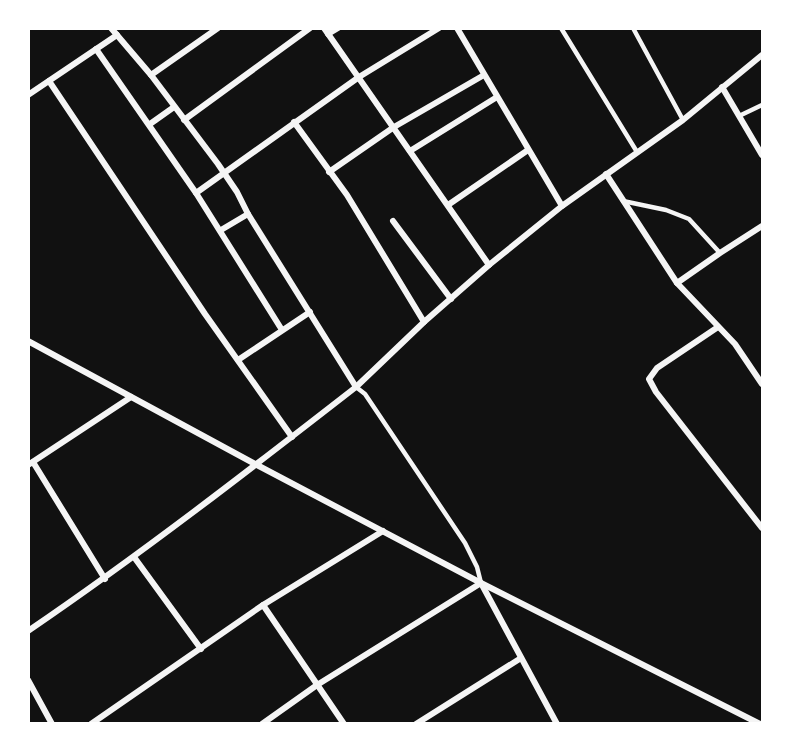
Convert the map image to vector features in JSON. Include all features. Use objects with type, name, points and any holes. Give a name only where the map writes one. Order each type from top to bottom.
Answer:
[{"type":"street","points":[[111,28],[151,75],[237,192],[248,214],[356,387]]},
{"type":"street","points":[[151,75],[218,28]]},
{"type":"street","points":[[184,120],[310,28]]},
{"type":"street","points":[[338,28],[326,31],[489,265]]},
{"type":"street","points":[[196,193],[359,77],[439,28]]},
{"type":"street","points":[[457,28],[562,206]]},
{"type":"street","points":[[28,95],[117,35]]},
{"type":"street","points":[[96,49],[150,124],[221,230],[282,330]]},
{"type":"street","points":[[28,631],[105,579],[257,465],[356,387],[424,322],[489,265],[562,206],[683,120],[762,55]]},
{"type":"street","points":[[329,172],[394,127],[484,75]]},
{"type":"street","points":[[50,81],[131,204],[292,437]]},
{"type":"street","points":[[722,87],[762,155]]},
{"type":"street","points":[[411,151],[497,97]]},
{"type":"street","points":[[150,124],[174,107]]},
{"type":"street","points":[[294,122],[347,195],[424,322]]},
{"type":"street","points":[[448,205],[528,150]]},
{"type":"street","points":[[606,174],[677,283],[735,344],[762,384]]},
{"type":"street","points":[[221,230],[248,214]]},
{"type":"street","points":[[393,221],[451,299]]},
{"type":"street","points":[[677,283],[762,226]]},
{"type":"street","points":[[238,360],[310,312]]},
{"type":"street","points":[[718,327],[657,368],[649,379],[656,392],[762,528]]},
{"type":"street","points":[[28,341],[481,583],[760,723]]},
{"type":"street","points":[[756,374],[762,369]]},
{"type":"street","points":[[105,579],[31,463],[131,397]]},
{"type":"street","points":[[91,723],[263,605],[382,531]]},
{"type":"street","points":[[134,557],[201,649]]},
{"type":"street","points":[[481,583],[557,723]]},
{"type":"street","points":[[262,723],[316,685],[481,583]]},
{"type":"street","points":[[263,605],[344,723]]},
{"type":"street","points":[[416,723],[521,658]]},
{"type":"street","points":[[28,680],[52,723]]},
{"type":"lane","points":[[561,28],[637,152]]},
{"type":"lane","points":[[633,28],[683,120]]},
{"type":"lane","points":[[739,116],[762,105]]},
{"type":"lane","points":[[623,201],[666,210],[689,219],[720,253]]},
{"type":"lane","points":[[356,387],[364,394],[465,543],[477,567],[481,583]]}]
